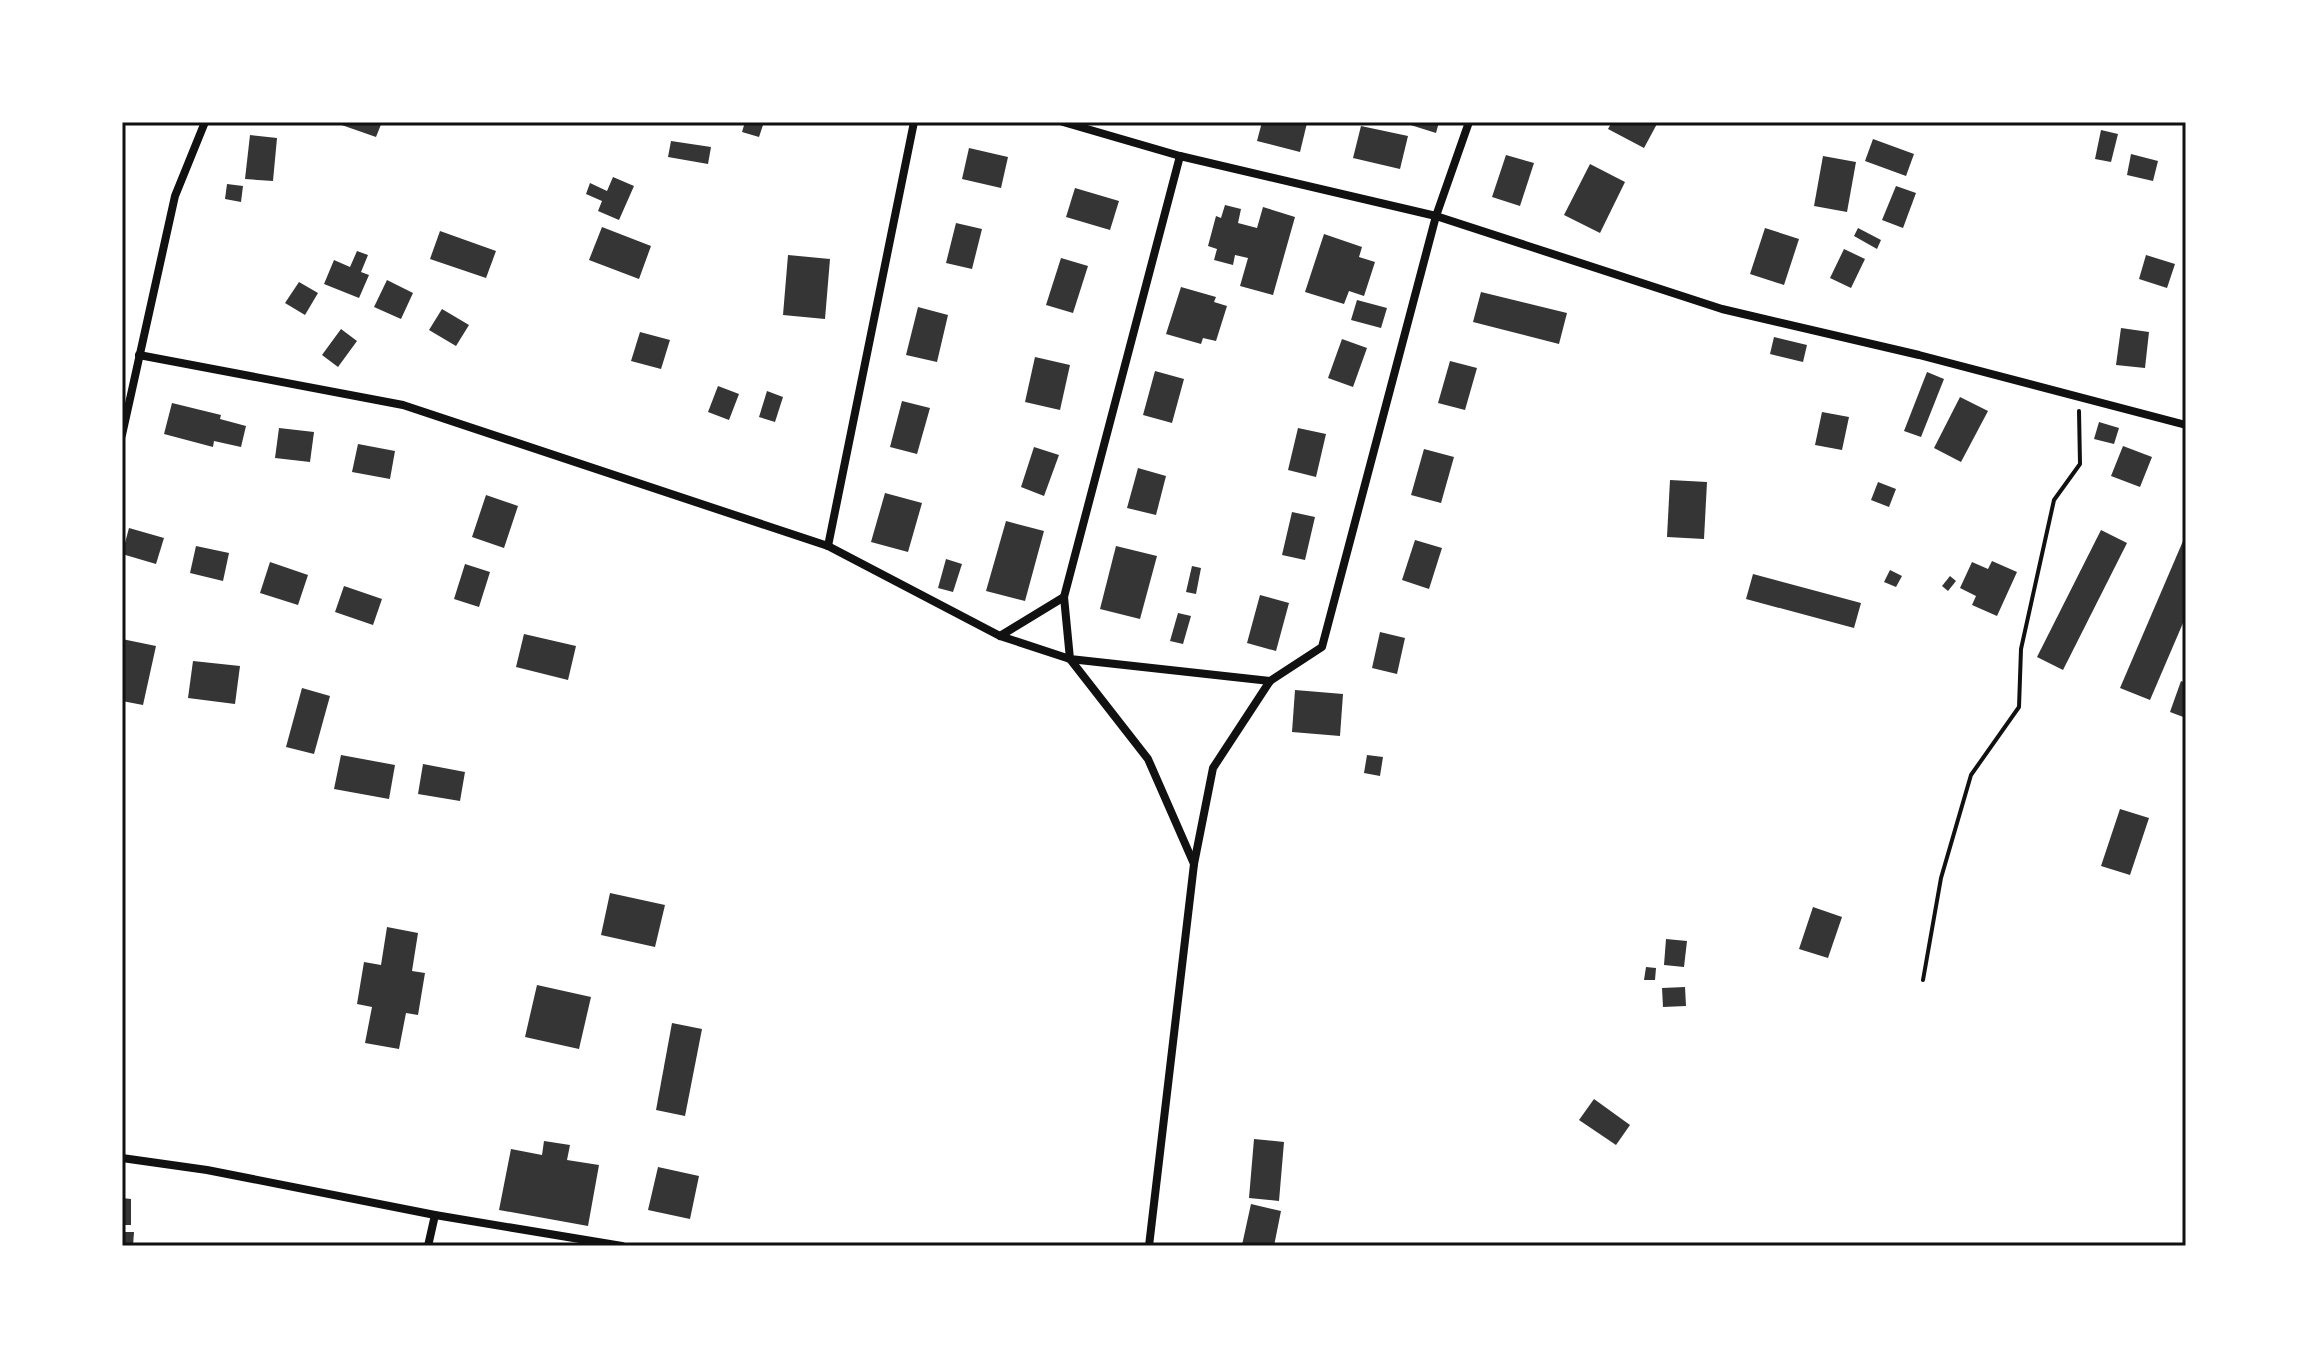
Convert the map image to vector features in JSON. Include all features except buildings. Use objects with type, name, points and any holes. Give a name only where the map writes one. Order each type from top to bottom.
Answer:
[{"type":"street","points":[[122,435],[175,196],[205,122]]},
{"type":"street","points":[[828,546],[914,122]]},
{"type":"street","points":[[1063,122],[1180,156],[1436,216],[1722,309],[1919,355],[2186,425]]},
{"type":"street","points":[[1149,1246],[1194,864],[1213,768],[1270,681],[1322,647],[1436,216],[1469,122]]},
{"type":"street","points":[[1180,156],[1064,597],[1070,659],[1148,759],[1194,864]]},
{"type":"street","points":[[139,355],[403,405],[828,546],[1000,636],[1070,659],[1270,681]]},
{"type":"street","points":[[1000,636],[1064,597]]},
{"type":"street","points":[[122,1158],[207,1170],[435,1215],[622,1246]]},
{"type":"street","points":[[428,1246],[435,1215]]},
{"type":"path","points":[[1923,980],[1941,878],[1971,775],[2019,707],[2021,649],[2054,500],[2080,464],[2079,397]]}]
